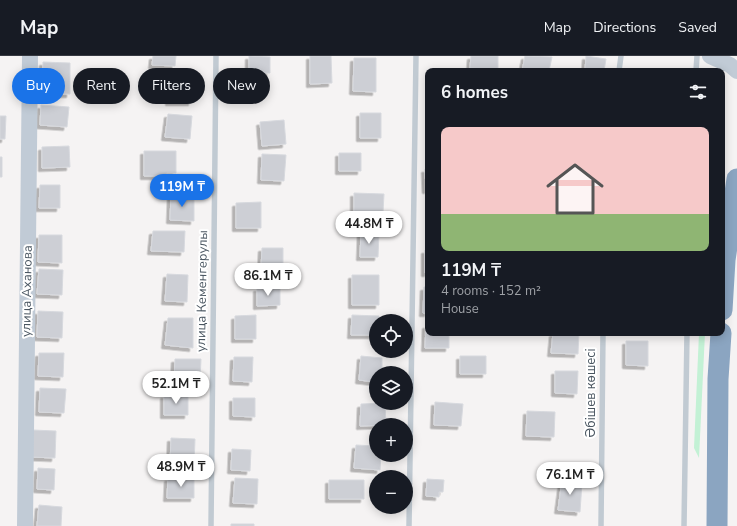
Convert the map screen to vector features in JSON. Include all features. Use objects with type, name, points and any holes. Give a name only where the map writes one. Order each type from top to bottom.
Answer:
[{"type":"highway","points":[[725,260],[737,180]]},
{"type":"highway","points":[[717,526],[718,379],[721,336]]},
{"type":"street","name":"улица Аханова","points":[[25,526],[30,56]]},
{"type":"street","points":[[710,56],[730,65],[737,72]]},
{"type":"lane","name":"улица Кеменгерулы","points":[[211,526],[216,56]]},
{"type":"lane","points":[[408,526],[416,56]]},
{"type":"lane","points":[[619,68],[621,56]]},
{"type":"lane","points":[[696,68],[697,56]]},
{"type":"lane","name":"Әбішев көшесі","points":[[601,526],[603,336]]},
{"type":"lane","points":[[684,526],[687,336]]},
{"type":"green space","points":[[699,336],[705,336],[699,458],[694,448]]},
{"type":"building","points":[[153,56],[176,56],[175,66],[152,65]]},
{"type":"building","points":[[249,56],[270,57],[270,68],[249,68]]},
{"type":"building","points":[[310,56],[331,56],[332,83],[310,84]]},
{"type":"building","points":[[471,56],[498,56],[498,68],[470,68]]},
{"type":"building","points":[[525,56],[552,57],[550,68],[523,68]]},
{"type":"building","points":[[586,56],[606,59],[604,68],[585,68]]},
{"type":"building","points":[[354,58],[376,58],[376,92],[353,91]]},
{"type":"building","points":[[43,62],[70,63],[70,94],[65,94],[65,68],[43,68]]},
{"type":"building","points":[[41,105],[69,107],[67,127],[40,125]]},
{"type":"building","points":[[360,113],[381,113],[381,138],[360,138]]},
{"type":"building","points":[[168,114],[192,116],[190,139],[165,137]]},
{"type":"building","points":[[0,116],[6,116],[5,139],[0,139]]},
{"type":"building","points":[[284,120],[286,144],[262,146],[260,122]]},
{"type":"building","points":[[69,146],[70,167],[42,168],[42,147]]},
{"type":"building","points":[[144,151],[176,151],[176,173],[167,173],[167,176],[144,176]]},
{"type":"building","points":[[339,153],[361,153],[361,171],[339,171]]},
{"type":"building","points":[[262,154],[286,155],[284,181],[261,180]]},
{"type":"building","points":[[0,157],[2,157],[2,177],[0,177]]},
{"type":"building","points":[[40,185],[60,185],[60,208],[39,208]]},
{"type":"building","points":[[354,193],[384,194],[383,213],[354,213]]},
{"type":"building","points":[[194,195],[194,221],[170,220],[171,196]]},
{"type":"building","points":[[261,202],[261,228],[236,228],[236,203]]},
{"type":"building","points":[[153,231],[185,231],[184,252],[151,251]]},
{"type":"building","points":[[361,232],[379,233],[378,257],[360,257]]},
{"type":"building","points":[[39,235],[62,235],[62,263],[38,262]]},
{"type":"building","points":[[262,248],[283,248],[283,270],[261,270]]},
{"type":"building","points":[[39,269],[63,270],[62,295],[37,294]]},
{"type":"building","points":[[167,274],[188,275],[187,302],[165,301]]},
{"type":"building","points":[[352,275],[379,275],[379,305],[352,305]]},
{"type":"building","points":[[424,287],[425,287],[425,313],[423,313]]},
{"type":"building","points":[[257,288],[280,288],[280,305],[257,306]]},
{"type":"building","points":[[38,311],[63,312],[62,338],[37,337]]},
{"type":"building","points":[[256,315],[256,339],[235,339],[235,316]]},
{"type":"building","points":[[352,315],[369,316],[369,335],[351,335]]},
{"type":"building","points":[[168,318],[193,318],[193,348],[165,345]]},
{"type":"building","points":[[426,336],[449,336],[449,348],[425,348]]},
{"type":"building","points":[[553,336],[579,336],[578,354],[551,353]]},
{"type":"building","points":[[626,341],[648,341],[648,366],[626,365]]},
{"type":"building","points":[[39,353],[64,353],[63,377],[38,376]]},
{"type":"building","points":[[361,356],[369,357],[369,358],[382,358],[382,366],[369,366],[369,381],[359,380]]},
{"type":"building","points":[[460,356],[486,356],[486,374],[460,374]]},
{"type":"building","points":[[234,357],[253,357],[252,382],[233,381]]},
{"type":"building","points":[[175,359],[201,359],[200,382],[174,382]]},
{"type":"building","points":[[555,371],[578,371],[577,394],[555,393]]},
{"type":"building","points":[[40,388],[66,389],[64,413],[39,412]]},
{"type":"building","points":[[164,395],[188,395],[188,415],[164,415]]},
{"type":"building","points":[[233,398],[255,398],[255,417],[233,416]]},
{"type":"building","points":[[435,402],[463,404],[461,426],[434,425]]},
{"type":"building","points":[[361,404],[369,404],[369,410],[385,410],[386,418],[369,418],[369,426],[360,426]]},
{"type":"building","points":[[527,411],[555,412],[554,437],[526,436]]},
{"type":"building","points":[[33,430],[56,431],[55,458],[32,457]]},
{"type":"building","points":[[171,438],[195,439],[194,467],[170,466]]},
{"type":"building","points":[[356,445],[369,446],[369,462],[381,462],[380,470],[354,468]]},
{"type":"building","points":[[232,449],[251,450],[250,471],[231,470]]},
{"type":"building","points":[[38,468],[55,469],[54,490],[37,489]]},
{"type":"building","points":[[194,476],[194,498],[167,498],[168,478]]},
{"type":"building","points":[[235,478],[258,479],[257,504],[233,503]]},
{"type":"building","points":[[427,479],[444,480],[443,492],[439,492],[439,497],[426,496]]},
{"type":"building","points":[[329,480],[364,480],[364,499],[329,499]]},
{"type":"building","points":[[562,480],[582,483],[580,512],[558,510]]},
{"type":"building","points":[[39,505],[62,507],[61,526],[37,526]]},
{"type":"building","points":[[231,524],[254,524],[254,526],[231,526]]}]
